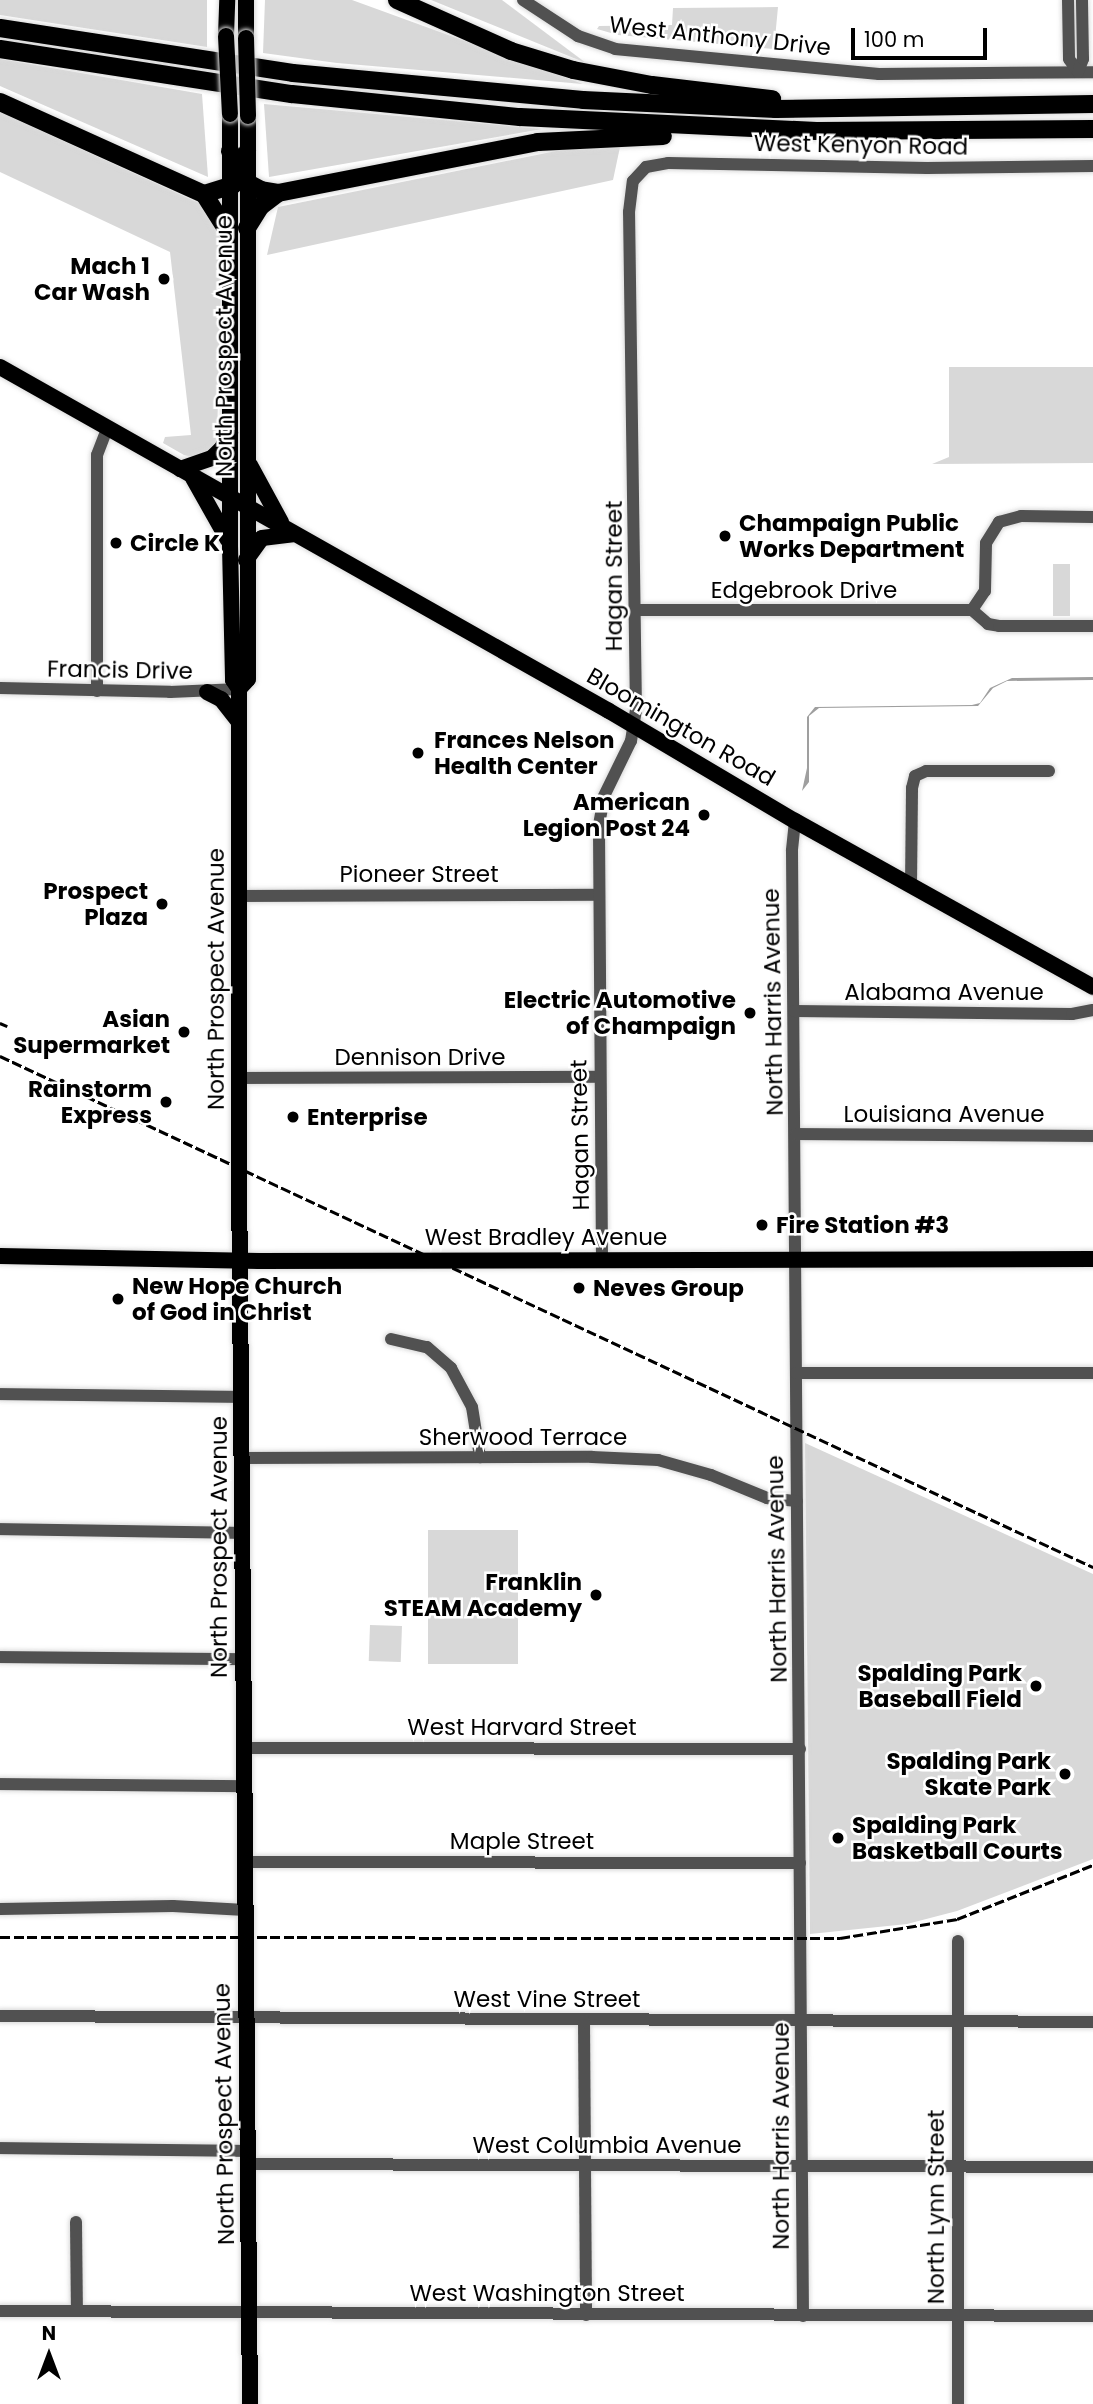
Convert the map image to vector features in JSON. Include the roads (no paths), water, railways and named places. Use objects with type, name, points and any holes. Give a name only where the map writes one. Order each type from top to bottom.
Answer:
[{"type":"highway","points":[[397,0],[512,51],[573,70],[652,85],[821,107]]},
{"type":"highway","points":[[0,28],[214,62],[478,93],[776,109],[1093,104]]},
{"type":"highway","points":[[0,49],[202,82],[520,117],[817,131],[1093,128]]},
{"type":"highway","points":[[0,102],[204,194],[228,233]]},
{"type":"highway","points":[[204,194],[239,182],[261,190],[278,192],[538,142],[639,135],[773,138],[817,131]]},
{"type":"highway","points":[[239,152],[239,182]]},
{"type":"highway","points":[[247,228],[261,206],[278,192]]},
{"type":"main road","points":[[227,0],[230,114],[239,152]]},
{"type":"main road","points":[[239,152],[247,116],[246,0]]},
{"type":"main road","name":"North Prospect Avenue","points":[[239,182],[247,228],[249,461],[230,546],[233,680],[239,689],[241,1458],[250,2404]]},
{"type":"main road","name":"North Prospect Avenue","points":[[239,182],[228,233],[231,429],[246,560],[248,679],[239,689]]},
{"type":"main road","name":"Bloomington Road","points":[[0,368],[635,727],[795,821],[1093,987]]},
{"type":"main road","points":[[230,546],[220,521],[186,473],[212,458],[226,442],[231,429]]},
{"type":"main road","points":[[246,560],[262,538],[290,531],[269,503],[249,461]]},
{"type":"main road","points":[[207,692],[221,699],[239,722]]},
{"type":"main road","name":"West Bradley Avenue","points":[[0,1256],[240,1261],[1093,1259]]},
{"type":"street","name":"West Anthony Drive","points":[[523,0],[578,36],[615,48],[879,74],[1093,72]]},
{"type":"street","points":[[1068,0],[1069,59],[1078,72]]},
{"type":"street","points":[[1078,72],[1083,59],[1082,0]]},
{"type":"street","name":"West Kenyon Road","points":[[634,179],[646,167],[668,163],[914,168],[1093,166]]},
{"type":"street","name":"Hagan Street","points":[[602,1260],[599,895],[601,804],[635,727],[636,610],[629,212],[634,179]]},
{"type":"street","points":[[97,691],[97,455],[107,429]]},
{"type":"street","points":[[972,610],[985,591],[986,543],[999,522],[1021,516],[1093,517]]},
{"type":"street","name":"Edgebrook Drive","points":[[636,610],[972,610],[988,624],[999,626],[1093,626]]},
{"type":"street","name":"Francis Drive","points":[[0,688],[207,692],[239,689]]},
{"type":"street","points":[[911,885],[912,788],[915,776],[926,771],[1048,771]]},
{"type":"street","name":"North Harris Avenue","points":[[795,821],[803,2316]]},
{"type":"street","name":"Pioneer Street","points":[[239,896],[599,895]]},
{"type":"street","name":"Alabama Avenue","points":[[794,1011],[1072,1014],[1093,1010]]},
{"type":"street","name":"Dennison Drive","points":[[239,1078],[600,1077]]},
{"type":"street","name":"Louisiana Avenue","points":[[796,1134],[1093,1136]]},
{"type":"street","points":[[391,1339],[427,1347],[458,1377],[472,1407],[480,1457]]},
{"type":"street","points":[[796,1373],[1093,1373]]},
{"type":"street","points":[[0,1394],[241,1398]]},
{"type":"street","name":"Sherwood Terrace","points":[[241,1458],[480,1457],[658,1460],[711,1475],[767,1498],[797,1501]]},
{"type":"street","points":[[0,1529],[242,1533]]},
{"type":"street","points":[[0,1657],[243,1660]]},
{"type":"street","name":"West Harvard Street","points":[[244,1748],[800,1749]]},
{"type":"street","points":[[0,1784],[244,1786]]},
{"type":"street","name":"Maple Street","points":[[245,1862],[800,1863]]},
{"type":"street","points":[[0,1909],[173,1906],[245,1910]]},
{"type":"street","name":"North Lynn Street","points":[[958,1941],[958,2404]]},
{"type":"street","name":"West Vine Street","points":[[0,2016],[801,2022],[956,2016],[1093,2022]]},
{"type":"street","points":[[584,2021],[586,2315]]},
{"type":"street","name":"West Columbia Avenue","points":[[0,2148],[247,2158],[585,2165],[1093,2167]]},
{"type":"street","points":[[76,2222],[77,2311]]},
{"type":"street","name":"West Washington Street","points":[[0,2311],[1093,2316]]},
{"type":"railway","points":[[0,1023],[7,1026]]},
{"type":"railway","points":[[0,1056],[1093,1567]]},
{"type":"railway","points":[[0,1937],[840,1938],[957,1919],[1093,1865]]},
{"type":"place","name":"Mach 1 Car Wash","points":[[164,279]]},
{"type":"place","name":"Champaign Public Works Department","points":[[725,536]]},
{"type":"place","name":"Circle K","points":[[116,543]]},
{"type":"place","name":"Frances Nelson Health Center","points":[[418,753]]},
{"type":"place","name":"American Legion Post 24","points":[[704,815]]},
{"type":"place","name":"Prospect Plaza","points":[[162,904]]},
{"type":"place","name":"Electric Automotive of Champaign","points":[[750,1013]]},
{"type":"place","name":"Asian Supermarket","points":[[184,1032]]},
{"type":"place","name":"Rainstorm Express","points":[[166,1102]]},
{"type":"place","name":"Enterprise","points":[[293,1117]]},
{"type":"place","name":"Fire Station #3","points":[[762,1225]]},
{"type":"place","name":"Neves Group","points":[[579,1288]]},
{"type":"place","name":"New Hope Church of God in Christ","points":[[118,1299]]},
{"type":"place","name":"Franklin STEAM Academy","points":[[596,1595]]},
{"type":"place","name":"Spalding Park Baseball Field","points":[[1036,1686]]},
{"type":"place","name":"Spalding Park Skate Park","points":[[1065,1774]]},
{"type":"place","name":"Spalding Park Basketball Courts","points":[[838,1838]]}]
